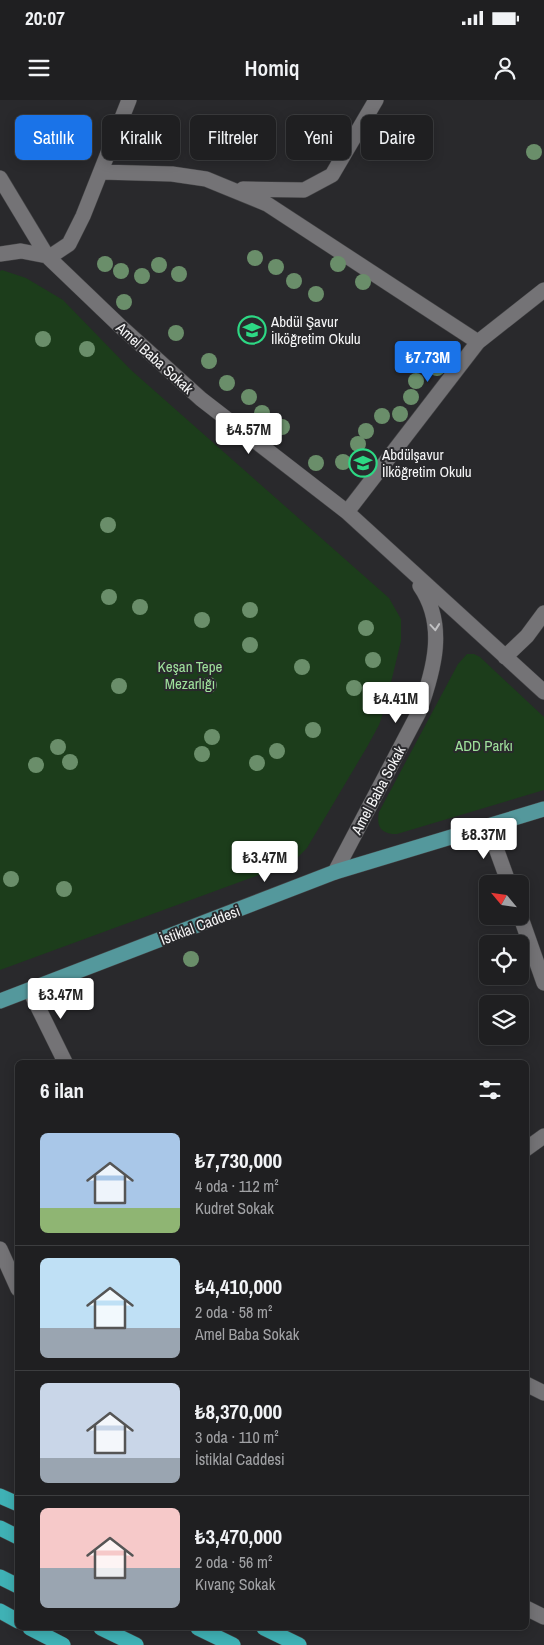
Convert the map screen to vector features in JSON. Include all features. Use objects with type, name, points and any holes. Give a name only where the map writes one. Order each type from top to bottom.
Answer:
[{"type":"highway","points":[[0,1496],[15,1503]]},
{"type":"highway","points":[[0,1528],[15,1536]]},
{"type":"highway","points":[[0,1577],[15,1584]]},
{"type":"highway","points":[[0,1611],[15,1619]]},
{"type":"highway","points":[[34,1630],[64,1645]]},
{"type":"highway","points":[[105,1630],[136,1645]]},
{"type":"highway","points":[[202,1630],[233,1645]]},
{"type":"highway","points":[[268,1630],[299,1645]]},
{"type":"main road","name":"İstiklal Caddesi","points":[[0,1001],[335,872],[544,809]]},
{"type":"street","points":[[0,254],[21,251],[46,256],[54,254],[69,244],[77,231],[129,100]]},
{"type":"street","points":[[234,189],[288,192],[304,190],[332,175],[376,100]]},
{"type":"street","points":[[101,172],[172,174],[206,180],[234,189],[267,204],[478,342]]},
{"type":"street","name":"Amel Baba Sokak","points":[[0,178],[46,256],[201,399],[347,512],[544,692]]},
{"type":"street","points":[[347,512],[478,342],[544,290]]},
{"type":"street","name":"Amel Baba Sokak","points":[[335,872],[419,712],[436,653],[434,614],[428,598],[408,568]]},
{"type":"street","points":[[505,657],[527,636],[544,612]]},
{"type":"street","points":[[488,826],[506,875]]},
{"type":"street","points":[[524,925],[544,983]]},
{"type":"street","points":[[30,991],[64,1060]]},
{"type":"street","points":[[529,1147],[544,1136]]},
{"type":"street","points":[[0,1249],[15,1282]]},
{"type":"street","points":[[529,1386],[544,1393]]},
{"type":"street","points":[[529,1610],[544,1617]]},
{"type":"street","points":[[0,1616],[15,1620]]},
{"type":"green space","name":"Keşan Tepe Mezarlığı","points":[[0,271],[26,278],[63,300],[131,370],[389,598],[401,619],[401,641],[379,725],[307,848],[297,858],[286,865],[0,970]]},
{"type":"green space","name":"ADD Parkı","points":[[467,654],[474,654],[480,657],[544,717],[544,790],[397,834],[387,833],[379,826],[379,812],[458,664]]},
{"type":"place","name":"Abdül Şavur İlköğretim Okulu","points":[[252,330]]},
{"type":"place","name":"Abdülşavur İlköğretim Okulu","points":[[363,463]]}]
